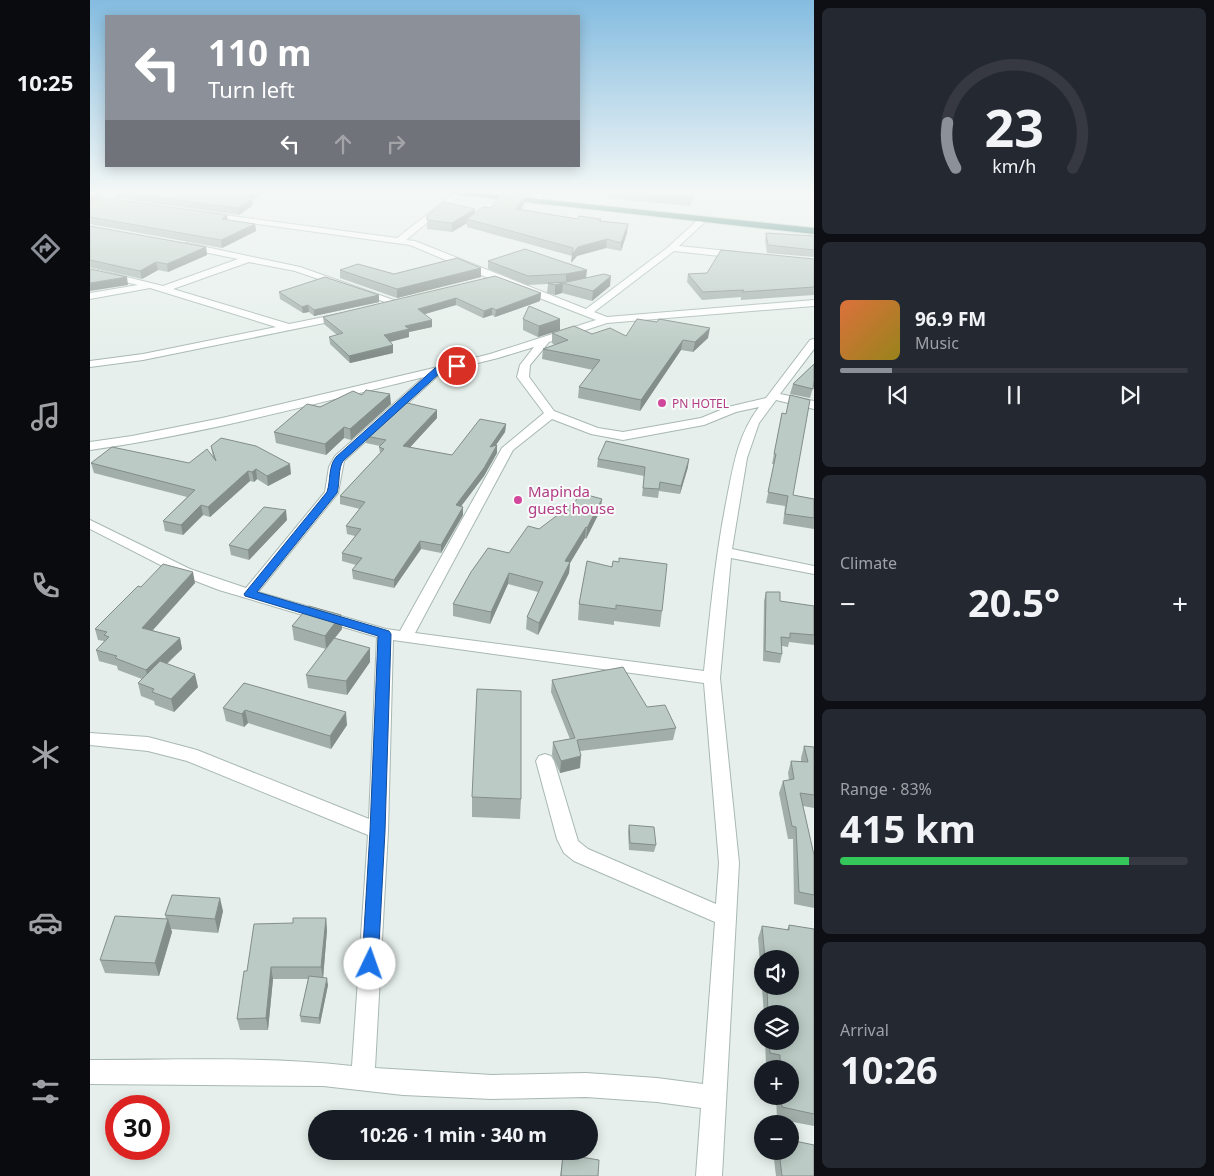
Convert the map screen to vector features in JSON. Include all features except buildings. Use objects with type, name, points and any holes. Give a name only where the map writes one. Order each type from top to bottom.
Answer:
[{"type":"street","points":[[191,247],[250,258],[322,277],[402,302],[380,307]]},
{"type":"street","points":[[422,247],[496,278],[606,320]]},
{"type":"street","points":[[587,313],[672,248],[752,256]]},
{"type":"street","points":[[164,289],[250,258]]},
{"type":"street","points":[[90,271],[164,289],[291,328]]},
{"type":"street","points":[[622,275],[641,271]]},
{"type":"street","points":[[478,283],[496,278]]},
{"type":"street","points":[[90,296],[152,286]]},
{"type":"street","points":[[523,288],[552,288]]},
{"type":"street","points":[[90,446],[132,440],[222,422],[438,370],[494,356],[606,320],[814,303]]},
{"type":"street","points":[[90,364],[143,357],[353,314]]},
{"type":"street","points":[[545,340],[525,365],[523,377],[550,414],[594,431],[623,436],[704,421],[732,409],[770,398],[814,405]]},
{"type":"street","points":[[709,1176],[729,863],[712,678],[724,552],[741,458],[753,423],[814,342]]},
{"type":"street","points":[[249,594],[332,493],[335,482],[335,464],[339,459],[438,370]]},
{"type":"street","points":[[405,637],[508,448],[550,414]]},
{"type":"street","points":[[90,524],[185,572],[224,587],[384,634],[712,678]]},
{"type":"street","points":[[724,552],[814,570]]},
{"type":"street","points":[[363,1079],[378,831],[384,634]]},
{"type":"street","points":[[90,739],[126,740],[191,755],[378,831]]},
{"type":"street","points":[[545,761],[567,840],[571,847],[582,855],[725,917]]},
{"type":"street","points":[[90,1072],[323,1074],[403,1083],[483,1086],[586,1085],[657,1090],[714,1098]]},
{"type":"place","name":"PN HOTEL","points":[[662,403]]},
{"type":"place","name":"Mapinda guest house","points":[[518,500]]},
{"type":"route","points":[[370,964],[378,831],[384,634],[249,594],[332,493],[335,482],[335,464],[339,459],[438,370],[457,366]]}]
